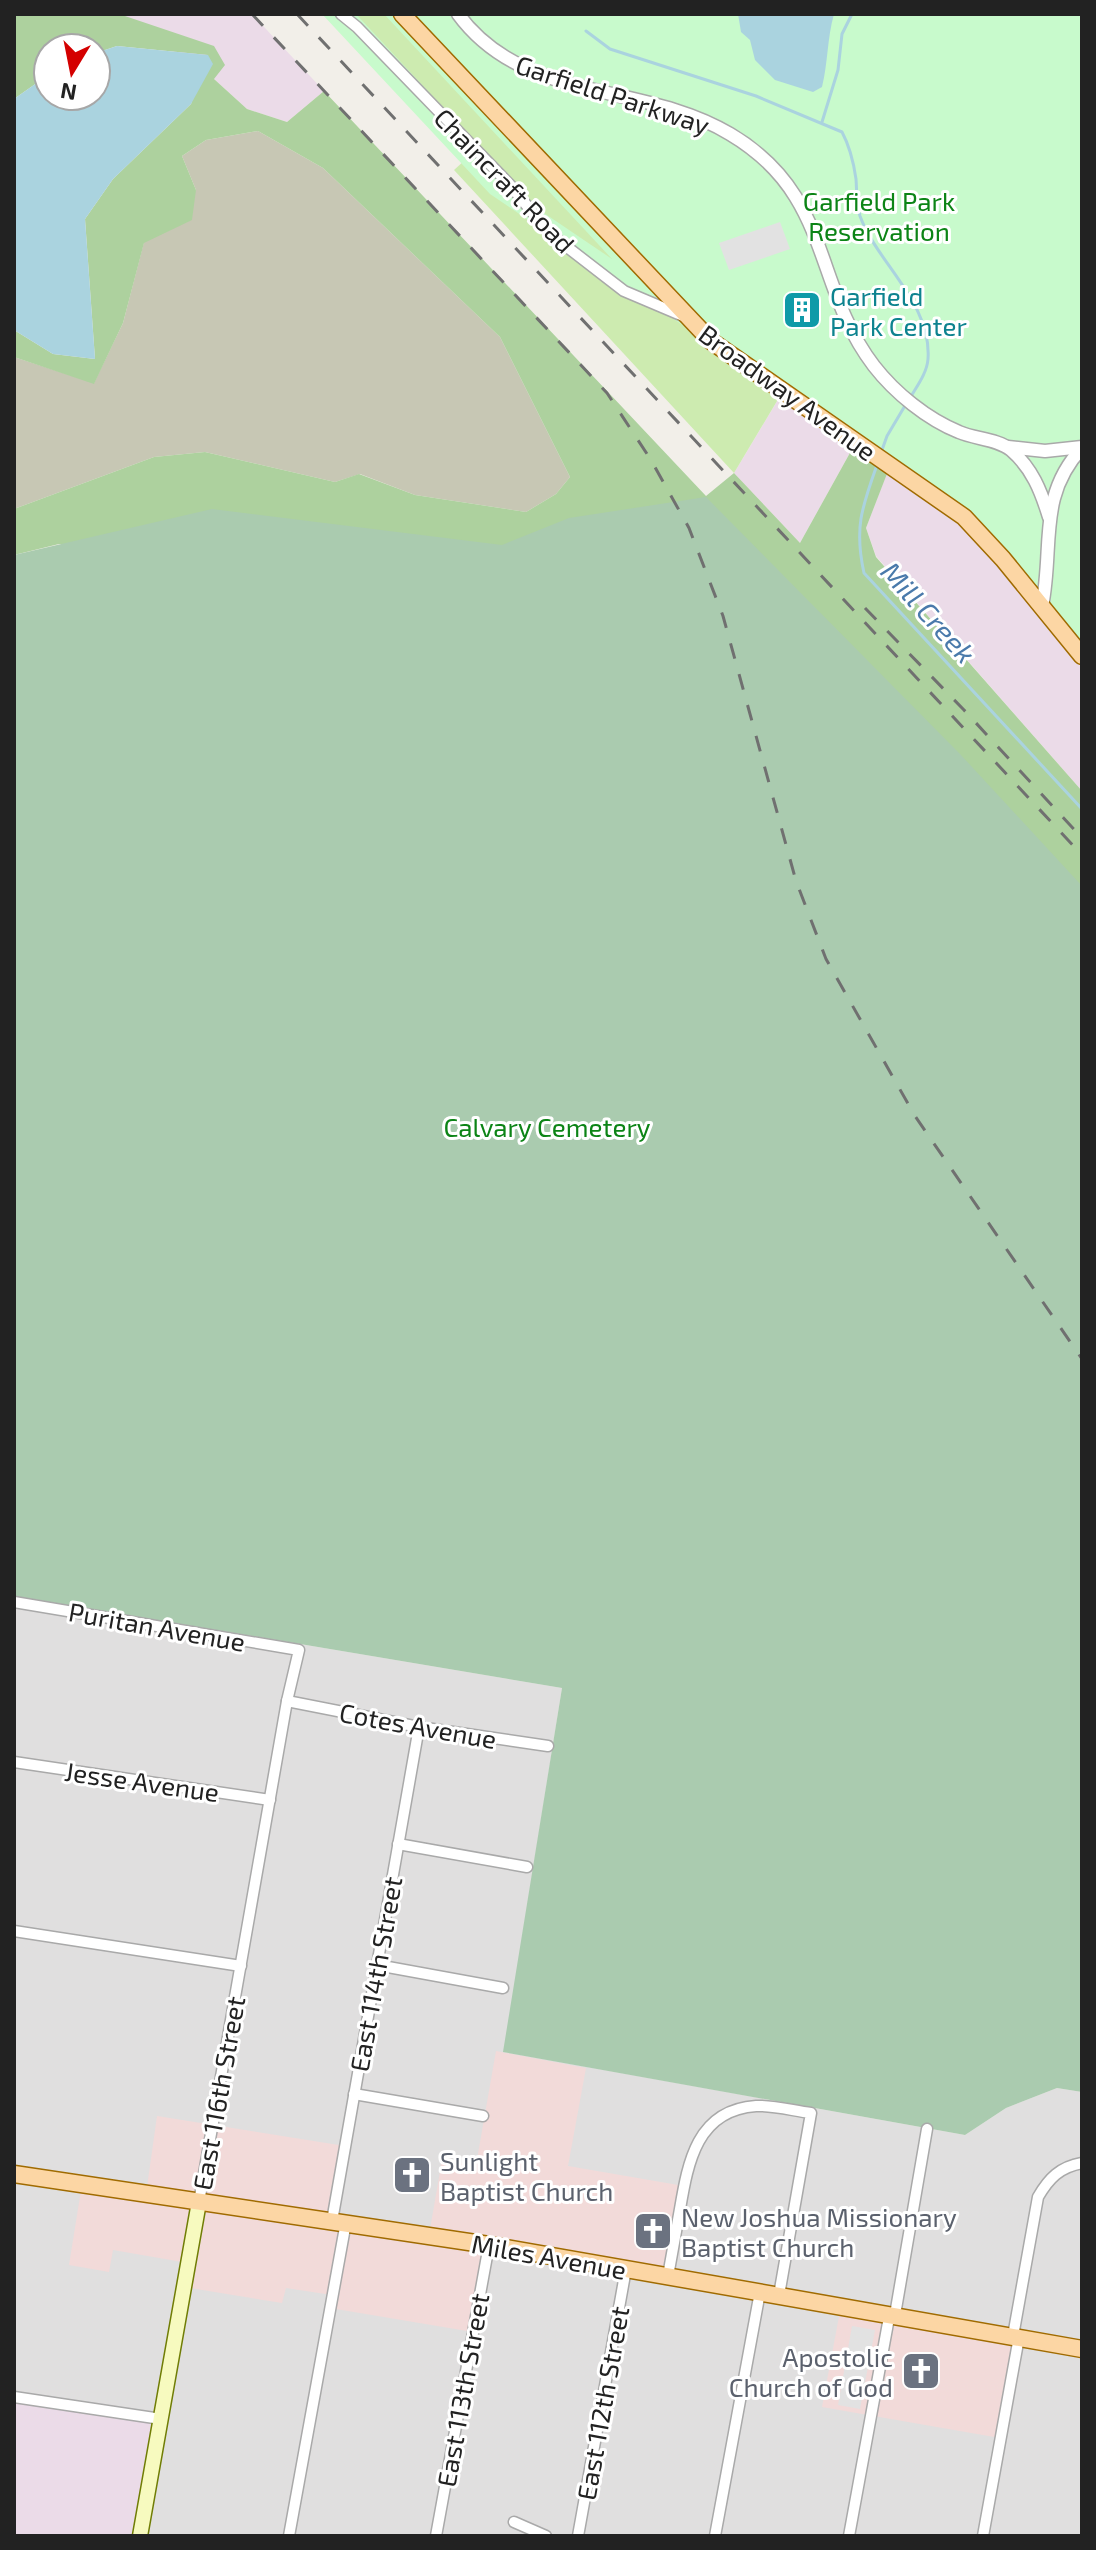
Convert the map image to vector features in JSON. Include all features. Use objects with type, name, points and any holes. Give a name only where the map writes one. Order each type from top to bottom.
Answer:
[{"type":"main road","name":"Broadway Avenue","points":[[402,14],[711,341],[964,517],[1082,656]]},
{"type":"main road","name":"Miles Avenue","points":[[14,2174],[489,2245],[1082,2349]]},
{"type":"main road","name":"East 116th Street","points":[[140,2536],[199,2202]]},
{"type":"street","name":"Chaincraft Road","points":[[341,14],[511,186],[549,233],[624,291],[689,318]]},
{"type":"street","name":"Garfield Parkway","points":[[458,14],[493,51],[529,72],[694,116],[729,133],[764,157],[793,190],[814,230],[848,322],[874,366],[914,405],[960,433],[1008,447],[1045,451],[1082,447]]},
{"type":"street","name":"Garfield Parkway","points":[[1008,447],[1032,472],[1049,517]]},
{"type":"street","name":"Garfield Parkway","points":[[1042,606],[1050,537],[1049,517],[1056,487],[1066,465],[1082,447]]},
{"type":"street","name":"Puritan Avenue","points":[[14,1602],[299,1650]]},
{"type":"street","name":"East 116th Street","points":[[199,2202],[287,1701],[299,1650]]},
{"type":"street","name":"Cotes Avenue","points":[[287,1701],[419,1727],[548,1746]]},
{"type":"street","name":"East 114th Street","points":[[289,2536],[339,2222],[354,2094],[419,1727]]},
{"type":"street","name":"Jesse Avenue","points":[[14,1762],[270,1800]]},
{"type":"street","points":[[398,1844],[527,1867]]},
{"type":"street","points":[[14,1931],[241,1966]]},
{"type":"street","points":[[377,1965],[503,1988]]},
{"type":"street","points":[[354,2094],[483,2116]]},
{"type":"street","points":[[668,2276],[687,2168],[694,2147],[709,2126],[731,2112],[757,2106],[811,2113],[779,2295]]},
{"type":"street","points":[[849,2536],[927,2129]]},
{"type":"street","points":[[983,2536],[1038,2197],[1046,2182],[1059,2170],[1082,2163]]},
{"type":"street","name":"East 113th Street","points":[[436,2536],[489,2245]]},
{"type":"street","name":"East 112th Street","points":[[578,2536],[626,2269]]},
{"type":"street","points":[[715,2536],[760,2292]]},
{"type":"street","points":[[14,2397],[161,2419]]},
{"type":"street","points":[[514,2522],[546,2536]]},
{"type":"shaded area","points":[[119,14],[252,14],[324,91],[287,122],[247,109],[214,79]]},
{"type":"shaded area","points":[[258,131],[323,168],[500,337],[570,477],[556,494],[526,512],[415,495],[360,474],[335,482],[205,452],[154,457],[14,509],[14,357],[94,383],[123,323],[144,242],[196,190],[182,156],[206,140]]},
{"type":"shaded area","points":[[780,222],[790,249],[729,270],[719,243]]},
{"type":"shaded area","points":[[782,393],[856,442],[800,543],[734,473]]},
{"type":"shaded area","points":[[890,465],[964,517],[1082,656],[1082,791],[876,556],[866,528]]},
{"type":"shaded area","points":[[14,1596],[562,1688],[504,2052],[965,2135],[1006,2108],[1057,2088],[1082,2092],[1082,2536],[134,2536],[14,2406]]},
{"type":"shaded area","points":[[496,2051],[586,2068],[568,2166],[684,2186],[668,2276],[489,2245],[473,2332],[330,2308],[332,2295],[286,2288],[282,2303],[184,2287],[188,2263],[113,2250],[109,2272],[69,2265],[82,2184],[146,2194],[157,2116],[345,2146],[332,2220],[429,2235],[442,2160],[476,2165]]},
{"type":"shaded area","points":[[841,2306],[1019,2337],[1000,2438],[822,2407]]},
{"type":"shaded area","points":[[852,2326],[875,2330],[860,2409],[838,2405]]},
{"type":"shaded area","points":[[14,2397],[161,2419],[140,2536],[14,2536]]},
{"type":"green space","points":[[14,14],[119,14],[214,46],[225,65],[214,79],[247,109],[287,122],[324,91],[706,496],[734,473],[800,543],[887,379],[1045,591],[890,466],[866,528],[876,557],[1082,791],[1082,969],[513,567],[59,544],[14,555],[14,509],[154,457],[205,452],[335,482],[359,474],[415,495],[526,512],[556,494],[570,477],[500,337],[323,168],[258,131],[206,140],[182,156],[196,190],[192,220],[144,243],[123,323],[94,384],[14,357],[14,330],[53,354],[95,359],[85,219],[113,179],[191,104],[208,55],[112,48],[112,32],[32,32],[32,86],[14,99]]},
{"type":"green space","name":"Garfield Park Reservation","points":[[322,14],[356,14],[538,209],[612,259],[384,14],[1082,14],[1082,653],[978,526],[490,194]]},
{"type":"green space","points":[[341,14],[545,14],[783,391],[734,473],[454,170],[476,150]]},
{"type":"green space","name":"Calvary Cemetery","points":[[706,497],[960,754],[1082,886],[1082,2092],[1057,2088],[1006,2108],[965,2135],[503,2052],[562,1688],[14,1596],[14,555],[212,509],[502,545],[569,518]]},
{"type":"water","points":[[738,14],[834,14],[822,87],[813,92],[775,80],[755,60],[750,40],[741,32]]},
{"type":"water","points":[[112,48],[208,55],[213,64],[191,104],[113,179],[85,219],[95,359],[53,354],[14,330],[14,99],[32,86],[32,112],[112,112]]},
{"type":"waterway","points":[[822,122],[838,70],[842,34],[852,14]]},
{"type":"waterway","name":"Mill Creek","points":[[586,31],[610,49],[756,96],[842,132],[854,168],[860,216],[878,250],[913,302],[927,339],[927,364],[910,398]]},
{"type":"waterway","name":"Mill Creek","points":[[882,450],[906,404]]},
{"type":"waterway","name":"Mill Creek","points":[[877,465],[861,518],[864,573],[1082,809]]},
{"type":"railway","points":[[252,14],[607,393],[651,460],[689,528],[723,616],[796,881],[826,959],[915,1116],[1082,1359]]},
{"type":"railway","points":[[297,14],[1082,855]]},
{"type":"railway","points":[[865,608],[1082,838]]},
{"type":"place","name":"Garfield Park Center","points":[[802,310]]},
{"type":"place","name":"Sunlight Baptist Church","points":[[412,2175]]},
{"type":"place","name":"New Joshua Missionary Baptist Church","points":[[653,2231]]},
{"type":"place","name":"Apostolic Church of God","points":[[921,2371]]}]
